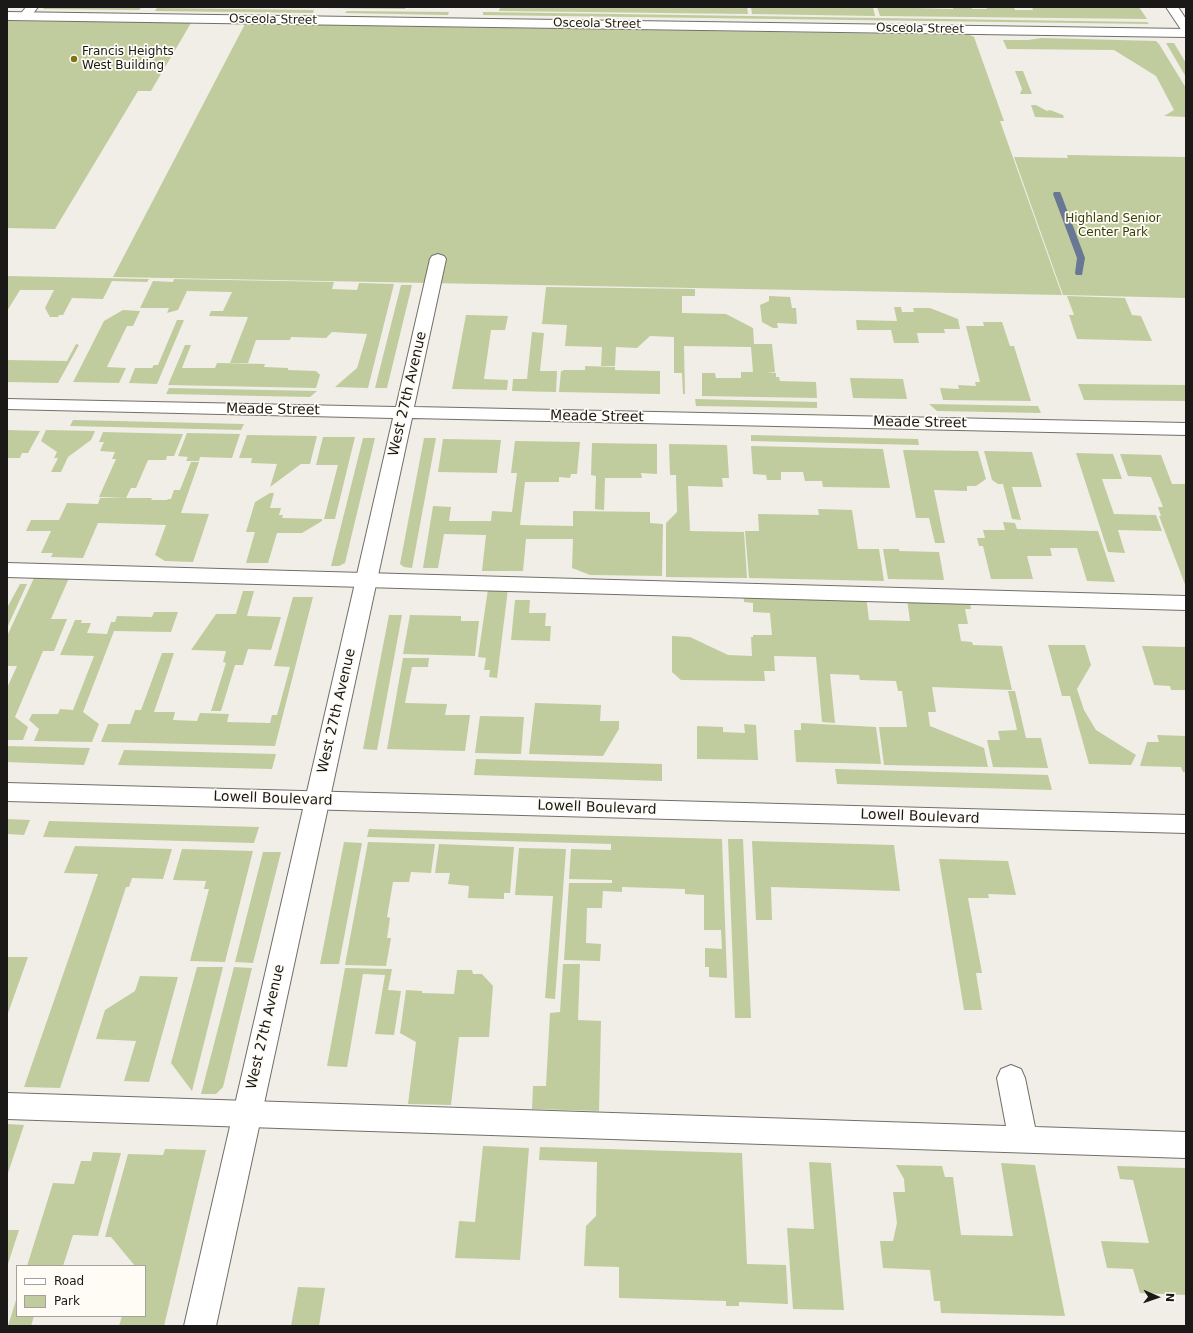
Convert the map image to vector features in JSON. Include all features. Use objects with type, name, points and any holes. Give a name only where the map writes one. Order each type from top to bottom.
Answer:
[{"type":"street","points":[[1172,7],[1186,28]]},
{"type":"street","name":"Osceola Street","points":[[7,16],[28,12],[1186,33]]},
{"type":"street","name":"West 27th Avenue","points":[[200,1326],[438,259]]},
{"type":"street","name":"Meade Street","points":[[7,404],[1186,429]]},
{"type":"street","points":[[7,570],[1186,603]]},
{"type":"street","name":"Lowell Boulevard","points":[[7,792],[1186,824]]},
{"type":"street","points":[[1011,1078],[1023,1139]]},
{"type":"street","points":[[7,1106],[1186,1145]]},
{"type":"green space","points":[[42,7],[141,8],[139,10],[44,9]]},
{"type":"green space","points":[[246,7],[406,7],[405,9]]},
{"type":"green space","points":[[500,7],[747,7],[748,14],[499,11]]},
{"type":"green space","points":[[751,7],[873,7],[875,16],[752,14]]},
{"type":"green space","points":[[877,7],[953,9],[953,7],[971,7],[972,9],[987,9],[986,7],[1005,7],[1014,8],[1015,10],[1033,10],[1032,7],[1139,7],[1147,19],[880,16]]},
{"type":"green space","points":[[157,8],[314,10],[313,13],[155,11]]},
{"type":"green space","points":[[347,11],[449,12],[448,15],[345,13]]},
{"type":"green space","points":[[483,12],[1147,22],[1149,24],[483,15]]},
{"type":"green space","points":[[7,21],[191,23],[151,91],[138,91],[55,229],[7,228]]},
{"type":"green space","points":[[245,24],[970,35],[974,37],[1004,121],[1000,121],[1062,295],[113,277]]},
{"type":"green space","points":[[1042,38],[1156,41],[1186,88],[1186,117],[1164,116],[1174,110],[1156,76],[1114,50],[1007,49],[1003,40],[1028,40]]},
{"type":"green space","points":[[1166,43],[1174,43],[1186,63],[1186,77]]},
{"type":"green space","points":[[1015,71],[1023,71],[1032,94],[1020,94],[1022,89]]},
{"type":"green space","points":[[1031,105],[1036,105],[1047,111],[1050,110],[1063,115],[1064,118],[1035,117]]},
{"type":"green space","name":"Highland Senior Center Park","points":[[1067,155],[1186,157],[1186,298],[1063,295],[1014,157],[1068,158]]},
{"type":"green space","points":[[7,276],[149,279],[147,282],[112,281],[103,299],[72,298],[63,315],[59,315],[58,317],[50,317],[45,308],[54,290],[20,290],[7,311]]},
{"type":"green space","points":[[174,279],[334,282],[332,289],[357,290],[359,283],[394,284],[368,388],[335,387],[357,368],[367,334],[332,332],[326,338],[291,337],[290,340],[256,340],[248,363],[230,363],[248,317],[209,316],[211,311],[223,311],[232,292],[187,291],[178,310],[167,313],[169,308],[140,308],[153,281],[173,282]]},
{"type":"green space","points":[[401,285],[412,285],[387,388],[375,388]]},
{"type":"green space","points":[[546,287],[695,289],[695,296],[682,296],[682,313],[726,314],[753,328],[754,344],[772,344],[775,372],[766,372],[776,373],[776,377],[779,377],[780,381],[816,382],[817,398],[702,396],[702,373],[715,373],[716,378],[741,378],[741,372],[753,372],[751,347],[684,346],[685,394],[683,394],[682,373],[674,373],[674,337],[650,336],[637,348],[616,347],[615,366],[601,366],[602,347],[565,346],[567,325],[542,324]]},
{"type":"green space","points":[[769,296],[790,297],[792,308],[796,308],[797,324],[777,323],[778,328],[773,328],[762,322],[760,305],[769,301]]},
{"type":"green space","points":[[1067,296],[1125,298],[1132,315],[1141,316],[1152,341],[1077,339],[1069,315],[1074,315]]},
{"type":"green space","points":[[894,307],[901,307],[902,312],[914,312],[913,308],[930,308],[958,319],[960,329],[944,329],[945,333],[917,333],[919,343],[894,343],[891,330],[857,330],[856,320],[897,321]]},
{"type":"green space","points":[[123,310],[140,311],[133,326],[127,326],[107,367],[126,368],[119,383],[73,382],[104,321]]},
{"type":"green space","points":[[466,315],[508,316],[505,330],[491,330],[484,379],[508,380],[507,390],[452,389]]},
{"type":"green space","points":[[177,320],[184,320],[157,384],[129,383],[135,368],[152,368],[154,365],[158,365]]},
{"type":"green space","points":[[983,322],[1002,322],[1010,346],[1014,346],[1031,401],[943,400],[940,388],[959,389],[958,385],[976,386],[975,382],[980,382],[966,326],[984,326]]},
{"type":"green space","points":[[532,332],[544,333],[540,371],[557,371],[556,392],[512,391],[513,379],[527,379]]},
{"type":"green space","points":[[76,344],[79,345],[58,383],[7,382],[7,360],[67,361]]},
{"type":"green space","points":[[185,345],[191,345],[182,368],[215,368],[217,363],[265,364],[264,367],[316,371],[320,375],[316,388],[168,385]]},
{"type":"green space","points":[[585,366],[615,367],[615,370],[660,371],[660,394],[559,392],[561,371],[585,370]]},
{"type":"green space","points":[[850,378],[903,379],[907,399],[853,398]]},
{"type":"green space","points":[[1078,384],[1186,385],[1186,401],[1084,400]]},
{"type":"green space","points":[[169,388],[317,391],[310,397],[166,394]]},
{"type":"green space","points":[[695,399],[817,402],[817,408],[696,406]]},
{"type":"green space","points":[[929,404],[1038,406],[1041,413],[937,411]]},
{"type":"green space","points":[[73,420],[244,424],[241,430],[70,426]]},
{"type":"green space","points":[[7,430],[40,431],[28,453],[22,453],[20,458],[7,458]]},
{"type":"green space","points":[[46,430],[95,431],[91,440],[68,457],[61,472],[51,472],[58,458],[54,458],[57,452],[41,441]]},
{"type":"green space","points":[[103,432],[183,434],[174,456],[167,456],[166,460],[148,460],[136,488],[131,488],[126,498],[99,497],[116,459],[112,459],[115,452],[100,451],[104,442],[99,442]]},
{"type":"green space","points":[[187,433],[240,434],[232,458],[200,457],[199,461],[186,461],[188,457],[178,456]]},
{"type":"green space","points":[[247,435],[317,436],[310,464],[301,464],[270,487],[277,464],[251,463],[252,458],[239,458]]},
{"type":"green space","points":[[751,435],[918,439],[919,445],[751,441]]},
{"type":"green space","points":[[323,437],[355,437],[335,519],[324,519],[338,465],[316,465]]},
{"type":"green space","points":[[363,438],[375,438],[345,563],[339,566],[331,566]]},
{"type":"green space","points":[[424,438],[436,438],[412,568],[404,567],[400,564]]},
{"type":"green space","points":[[443,439],[501,440],[497,473],[438,472]]},
{"type":"green space","points":[[515,441],[580,442],[577,474],[571,474],[570,478],[559,477],[559,482],[525,482],[520,525],[573,526],[573,511],[650,512],[650,523],[663,524],[662,576],[590,575],[572,568],[573,539],[526,539],[523,571],[482,571],[486,535],[444,534],[438,568],[423,568],[433,506],[451,507],[449,521],[491,521],[492,511],[512,512],[517,473],[511,473]]},
{"type":"green space","points":[[592,443],[657,444],[657,474],[641,473],[642,478],[605,478],[604,510],[595,509],[596,476],[591,475]]},
{"type":"green space","points":[[669,444],[727,445],[729,478],[722,478],[723,487],[688,486],[690,531],[744,532],[747,578],[666,577],[666,523],[677,512],[676,475],[670,475]]},
{"type":"green space","points":[[751,446],[883,449],[890,488],[823,487],[822,481],[805,481],[803,472],[781,472],[781,480],[767,480],[766,475],[753,474]]},
{"type":"green space","points":[[903,450],[978,451],[986,479],[976,486],[967,486],[967,491],[934,490],[945,543],[935,543],[929,518],[916,518]]},
{"type":"green space","points":[[984,451],[1032,452],[1042,487],[1012,487],[1021,520],[1012,519],[1003,484],[998,484],[992,480]]},
{"type":"green space","points":[[1076,453],[1113,454],[1122,479],[1102,479],[1114,514],[1156,515],[1162,531],[1118,530],[1125,553],[1108,552]]},
{"type":"green space","points":[[1120,454],[1161,455],[1172,484],[1186,484],[1186,587],[1159,516],[1161,516],[1158,507],[1163,507],[1151,477],[1128,476]]},
{"type":"green space","points":[[191,462],[199,462],[181,513],[209,514],[193,562],[165,561],[155,555],[166,525],[98,523],[83,558],[51,557],[53,553],[41,553],[51,531],[26,531],[31,520],[59,520],[67,503],[98,504],[100,498],[152,498],[151,500],[171,499],[174,490],[180,490]]},
{"type":"green space","points":[[270,493],[274,493],[270,508],[281,508],[279,515],[283,515],[282,518],[322,519],[322,521],[302,533],[277,533],[268,563],[246,563],[255,532],[246,532],[255,502]]},
{"type":"green space","points":[[818,509],[852,510],[858,549],[879,549],[884,581],[749,578],[745,531],[759,531],[758,514],[819,515]]},
{"type":"green space","points":[[1003,522],[1015,523],[1017,529],[1098,531],[1115,582],[1087,581],[1077,548],[1050,548],[1052,556],[1027,556],[1033,579],[991,579],[983,546],[979,546],[977,538],[985,538],[983,530],[1005,530]]},
{"type":"green space","points":[[883,549],[939,552],[944,580],[888,579]]},
{"type":"green space","points":[[34,578],[69,578],[51,619],[67,619],[54,651],[43,651],[15,717],[28,727],[23,740],[7,740],[7,688],[17,666],[7,666],[7,636]]},
{"type":"green space","points":[[20,584],[27,584],[7,628],[7,608]]},
{"type":"green space","points":[[488,589],[508,589],[497,678],[489,677],[490,670],[484,670],[486,658],[478,657]]},
{"type":"green space","points":[[243,591],[254,591],[247,616],[281,617],[271,650],[248,649],[243,665],[235,665],[221,711],[211,711],[226,663],[223,662],[226,651],[191,650],[216,614],[236,614]]},
{"type":"green space","points":[[743,593],[866,596],[869,620],[910,621],[907,599],[970,601],[971,609],[965,609],[968,624],[958,624],[961,641],[972,642],[973,645],[1002,646],[1012,690],[932,687],[936,712],[928,712],[930,726],[984,748],[988,767],[884,765],[879,727],[907,727],[902,691],[898,691],[896,681],[860,680],[859,675],[830,674],[835,723],[822,722],[816,657],[774,656],[775,671],[764,671],[765,681],[681,680],[672,672],[672,636],[690,637],[728,655],[752,656],[751,637],[753,637],[753,635],[772,635],[770,613],[753,612],[753,603],[744,602]]},
{"type":"green space","points":[[293,597],[313,597],[275,746],[101,742],[108,724],[130,724],[135,710],[141,710],[162,653],[174,653],[154,712],[175,712],[173,720],[197,721],[200,713],[229,714],[227,722],[270,723],[272,715],[277,715],[290,667],[274,666]]},
{"type":"green space","points":[[515,600],[530,600],[529,613],[546,613],[545,626],[551,626],[550,641],[511,640]]},
{"type":"green space","points":[[154,612],[178,612],[171,632],[114,631],[83,712],[99,724],[92,742],[34,741],[39,729],[29,720],[32,714],[58,714],[60,709],[73,710],[94,656],[60,655],[75,620],[82,620],[81,623],[91,623],[87,633],[107,634],[111,622],[115,622],[117,616],[152,617]]},
{"type":"green space","points":[[389,615],[402,615],[377,750],[363,749]]},
{"type":"green space","points":[[410,615],[461,616],[461,621],[479,621],[475,656],[403,654]]},
{"type":"green space","points":[[1048,645],[1085,645],[1091,665],[1077,689],[1084,710],[1096,730],[1136,755],[1131,765],[1089,764],[1070,696],[1062,696]]},
{"type":"green space","points":[[1142,646],[1186,647],[1186,690],[1171,690],[1170,686],[1154,685]]},
{"type":"green space","points":[[403,658],[429,658],[428,667],[412,667],[405,703],[447,704],[445,715],[470,715],[465,751],[387,749]]},
{"type":"green space","points":[[1008,691],[1015,691],[1026,738],[1041,738],[1048,768],[993,767],[987,740],[1000,740],[998,731],[1017,730]]},
{"type":"green space","points":[[535,703],[601,705],[600,721],[619,721],[619,729],[603,756],[529,754]]},
{"type":"green space","points":[[480,716],[524,717],[521,754],[475,753]]},
{"type":"green space","points":[[801,723],[876,727],[881,764],[796,762],[794,730],[801,730]]},
{"type":"green space","points":[[744,724],[756,725],[758,760],[697,759],[697,726],[723,727],[723,732],[745,733]]},
{"type":"green space","points":[[1157,735],[1186,736],[1186,772],[1183,772],[1181,767],[1140,766],[1147,742],[1159,742]]},
{"type":"green space","points":[[7,746],[90,748],[84,765],[7,762]]},
{"type":"green space","points":[[124,750],[276,754],[272,769],[118,765]]},
{"type":"green space","points":[[476,759],[662,764],[662,781],[474,775]]},
{"type":"green space","points":[[835,769],[1048,775],[1052,790],[837,784]]},
{"type":"green space","points":[[7,819],[30,820],[24,835],[7,834]]},
{"type":"green space","points":[[49,821],[259,827],[254,843],[43,837]]},
{"type":"green space","points":[[369,829],[722,839],[727,978],[709,977],[709,967],[705,967],[705,948],[722,949],[721,930],[704,930],[704,895],[685,894],[685,889],[622,887],[622,892],[603,891],[602,908],[587,908],[586,943],[601,944],[600,961],[564,960],[569,883],[612,883],[612,880],[569,879],[571,849],[611,850],[611,844],[367,837]]},
{"type":"green space","points":[[728,839],[743,839],[751,1018],[735,1018]]},
{"type":"green space","points":[[752,841],[894,845],[900,891],[771,887],[772,920],[756,920]]},
{"type":"green space","points":[[344,842],[362,843],[339,964],[320,964]]},
{"type":"green space","points":[[368,842],[435,844],[431,873],[411,872],[409,882],[393,882],[387,917],[390,918],[387,938],[391,938],[386,966],[345,965]]},
{"type":"green space","points":[[439,844],[514,847],[510,893],[504,893],[504,899],[468,898],[469,886],[448,884],[450,873],[435,873]]},
{"type":"green space","points":[[75,846],[172,849],[163,879],[132,878],[129,887],[126,887],[60,1088],[24,1087],[98,874],[64,873]]},
{"type":"green space","points":[[519,848],[566,849],[555,999],[545,998],[553,896],[515,895]]},
{"type":"green space","points":[[182,849],[253,851],[225,962],[190,961],[209,889],[204,889],[206,881],[173,880]]},
{"type":"green space","points":[[263,852],[281,852],[253,963],[235,962]]},
{"type":"green space","points":[[939,859],[1008,861],[1016,895],[988,894],[989,898],[968,898],[982,973],[976,973],[982,1010],[964,1010]]},
{"type":"green space","points":[[7,957],[28,957],[7,1016]]},
{"type":"green space","points":[[563,964],[580,964],[578,1020],[601,1021],[599,1111],[532,1109],[533,1086],[546,1086],[550,1013],[560,1012]]},
{"type":"green space","points":[[197,967],[223,967],[192,1091],[171,1063]]},
{"type":"green space","points":[[234,967],[252,968],[223,1087],[216,1094],[201,1094]]},
{"type":"green space","points":[[345,968],[392,969],[388,990],[401,991],[394,1035],[375,1034],[385,975],[363,974],[347,1067],[327,1066]]},
{"type":"green space","points":[[457,970],[472,970],[473,974],[482,974],[493,986],[489,1037],[459,1037],[451,1105],[408,1104],[416,1042],[400,1033],[406,990],[422,991],[422,993],[454,994]]},
{"type":"green space","points":[[140,976],[178,977],[149,1082],[124,1081],[136,1041],[96,1039],[105,1010],[135,991]]},
{"type":"green space","points":[[7,1124],[24,1125],[7,1176]]},
{"type":"green space","points":[[483,1146],[529,1148],[520,1260],[455,1258],[459,1221],[475,1222]]},
{"type":"green space","points":[[540,1147],[742,1153],[747,1264],[786,1265],[788,1304],[739,1302],[739,1306],[726,1306],[726,1301],[619,1298],[619,1267],[584,1266],[586,1226],[596,1216],[597,1162],[539,1160]]},
{"type":"green space","points":[[165,1149],[206,1150],[164,1326],[119,1326],[122,1317],[146,1317],[146,1265],[134,1265],[111,1237],[105,1237],[128,1154],[163,1155]]},
{"type":"green space","points":[[93,1152],[121,1153],[98,1236],[73,1235],[63,1265],[27,1265],[53,1183],[74,1184],[81,1161],[91,1161]]},
{"type":"green space","points":[[809,1162],[831,1163],[844,1310],[793,1309],[787,1228],[814,1229]]},
{"type":"green space","points":[[1001,1163],[1035,1165],[1065,1316],[941,1313],[940,1301],[934,1301],[930,1270],[883,1268],[880,1241],[893,1241],[897,1223],[893,1192],[905,1192],[904,1179],[896,1165],[942,1166],[945,1177],[953,1177],[961,1235],[1013,1236]]},
{"type":"green space","points":[[1117,1166],[1186,1168],[1186,1295],[1140,1293],[1133,1269],[1107,1268],[1101,1241],[1149,1243],[1133,1180],[1120,1179]]},
{"type":"green space","points":[[7,1230],[19,1230],[7,1267]]},
{"type":"green space","points":[[298,1287],[325,1288],[319,1326],[291,1326]]},
{"type":"green space","points":[[16,1300],[16,1317],[34,1317],[31,1326],[8,1326]]},
{"type":"waterway","points":[[1057,194],[1081,258],[1079,273]]},
{"type":"place","name":"Francis Heights West Building","points":[[74,59]]}]
